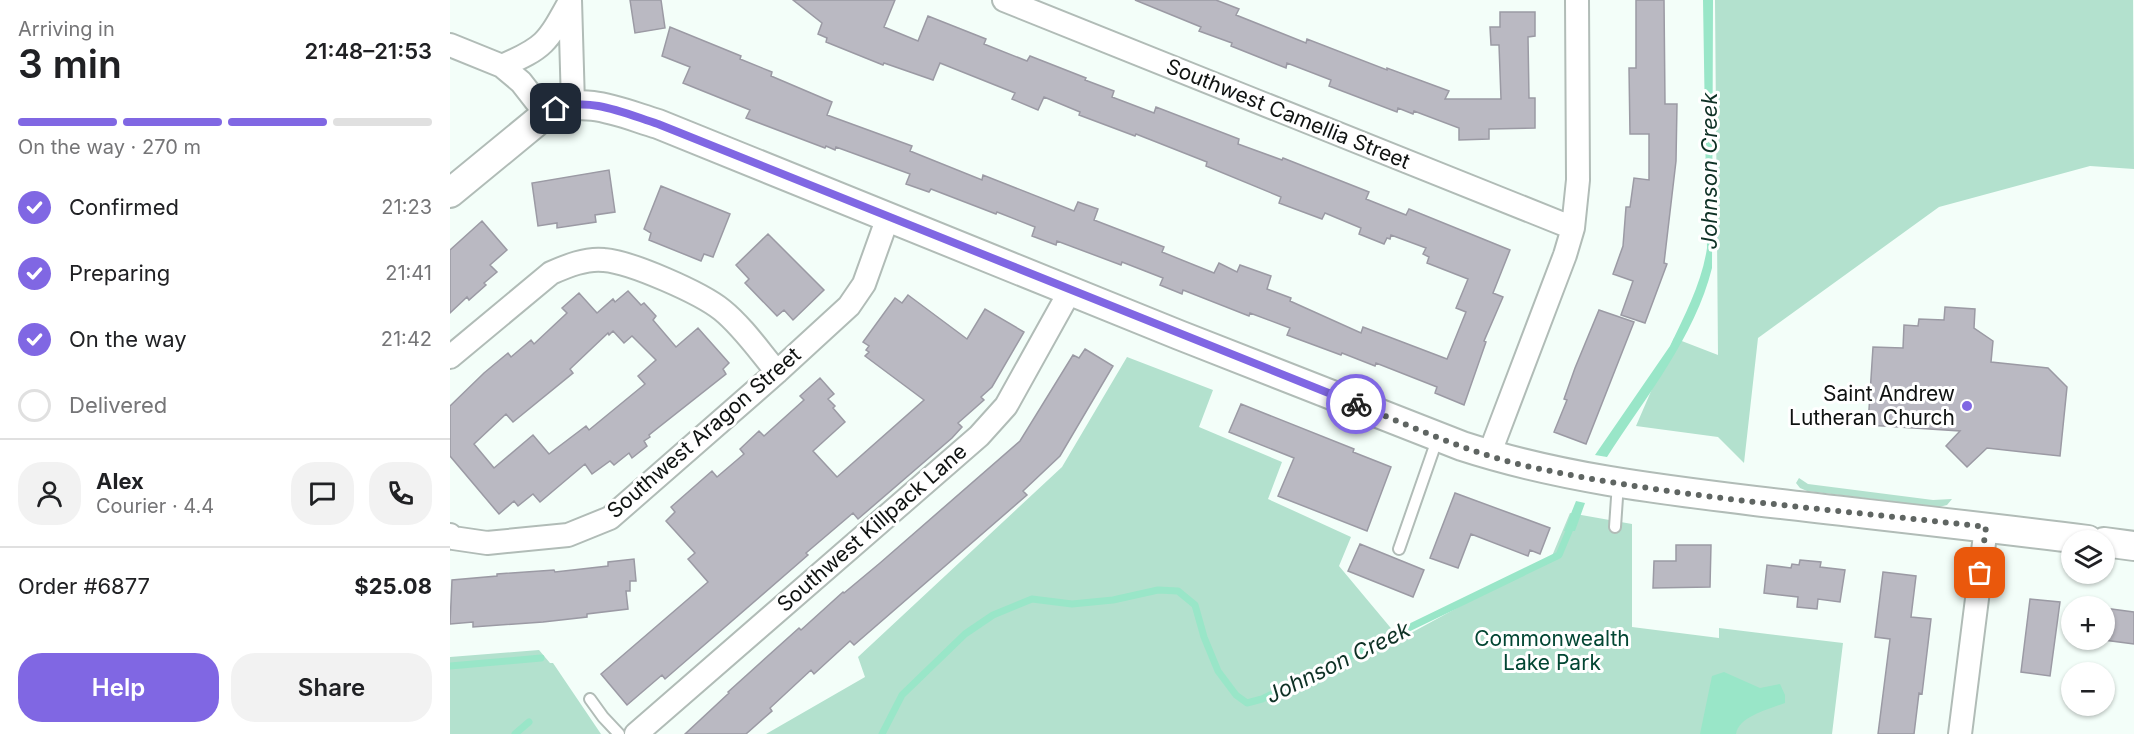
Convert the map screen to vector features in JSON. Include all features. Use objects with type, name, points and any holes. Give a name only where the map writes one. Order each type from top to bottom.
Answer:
[{"type":"street","name":"Southwest Camellia Street","points":[[1004,0],[1572,228]]},
{"type":"street","points":[[1489,455],[1565,255],[1572,228],[1578,180],[1577,0]]},
{"type":"street","points":[[502,66],[542,46],[551,35],[570,1]]},
{"type":"street","points":[[570,1],[573,104]]},
{"type":"street","points":[[450,45],[502,66],[521,82],[546,114]]},
{"type":"street","points":[[450,193],[546,114],[573,104],[607,108],[658,124],[1070,291],[1438,437],[1489,455],[1530,467],[1668,491],[2061,537]]},
{"type":"street","name":"Southwest Aragon Street","points":[[450,535],[487,543],[568,535],[610,518],[849,306],[864,284],[888,217]]},
{"type":"street","points":[[450,357],[551,273],[570,265],[605,260],[628,266],[707,299],[724,312],[777,372]]},
{"type":"street","name":"Southwest Killpack Lane","points":[[636,734],[979,436],[1006,406],[1070,291]]},
{"type":"street","points":[[1960,734],[1986,527]]},
{"type":"street","points":[[2115,543],[2134,546]]},
{"type":"lane","points":[[1399,549],[1438,437]]},
{"type":"lane","points":[[1615,527],[1618,482]]},
{"type":"lane","points":[[590,699],[619,734]]},
{"type":"green space","points":[[1715,0],[2133,0],[2134,169],[2090,166],[1939,207],[1758,338],[1744,463],[1718,437],[1636,426],[1674,338],[1718,355]]},
{"type":"green space","name":"Commonwealth Lake Park","points":[[1127,357],[1213,390],[1199,427],[1282,462],[1268,499],[1351,537],[1339,566],[1400,639],[1552,556],[1570,513],[1632,524],[1632,627],[1719,638],[1719,628],[1843,643],[1832,734],[766,734],[865,677],[858,657],[1062,467]]},
{"type":"green space","points":[[1799,478],[1808,484],[1933,500],[1952,499],[1947,505],[1939,507],[1807,491],[1796,483]]},
{"type":"green space","points":[[539,650],[550,663],[553,663],[601,734],[450,734],[450,657]]},
{"type":"water","points":[[1703,0],[1713,0],[1712,268],[1694,318],[1667,366],[1607,457],[1595,455],[1670,346],[1692,298],[1705,261],[1707,248]]},
{"type":"water","points":[[1576,501],[1585,503],[1575,531],[1564,531]]},
{"type":"water","points":[[1724,672],[1760,688],[1780,684],[1785,695],[1785,703],[1749,718],[1738,728],[1736,734],[1700,734],[1712,676]]},
{"type":"building","points":[[630,0],[661,0],[665,28],[635,33]]},
{"type":"building","points":[[793,0],[895,0],[884,27],[918,41],[928,16],[986,39],[984,44],[1027,61],[1030,56],[1086,78],[1085,80],[1114,91],[1112,97],[1154,113],[1156,107],[1239,139],[1238,144],[1282,160],[1283,158],[1369,192],[1366,199],[1406,215],[1409,209],[1510,250],[1493,293],[1503,297],[1484,341],[1486,342],[1464,405],[1435,393],[1437,387],[1376,363],[1375,366],[1287,335],[1290,328],[1250,313],[1249,316],[1183,290],[1182,294],[1160,285],[1163,278],[1057,241],[1056,245],[1032,236],[1035,227],[931,189],[929,192],[906,184],[910,174],[836,147],[835,150],[826,146],[825,148],[746,118],[750,110],[683,83],[690,67],[662,56],[670,27],[741,56],[740,59],[772,72],[771,76],[832,102],[827,115],[912,146],[910,151],[982,180],[983,175],[1074,211],[1078,202],[1098,209],[1094,220],[1164,247],[1162,252],[1214,273],[1219,263],[1237,272],[1240,265],[1271,276],[1267,289],[1291,298],[1290,301],[1361,333],[1363,327],[1447,359],[1466,312],[1456,308],[1468,279],[1427,263],[1429,257],[1423,254],[1426,248],[1391,235],[1384,244],[1359,234],[1361,228],[1325,213],[1322,219],[1279,203],[1281,197],[1206,166],[1207,162],[1136,134],[1135,136],[1079,115],[1080,112],[1044,97],[1038,110],[1012,99],[1015,93],[940,63],[933,80],[884,63],[883,65],[826,42],[827,38],[818,34],[822,23]]},
{"type":"building","points":[[1135,0],[1216,0],[1239,9],[1236,15],[1306,43],[1307,39],[1449,91],[1445,99],[1501,99],[1499,45],[1491,45],[1490,27],[1500,27],[1500,12],[1535,12],[1535,36],[1528,37],[1529,98],[1535,98],[1535,128],[1489,129],[1489,139],[1459,140],[1459,128],[1414,111],[1413,114],[1398,108],[1397,112],[1329,86],[1331,80],[1287,63],[1286,68],[1231,46],[1232,43],[1199,31],[1201,27]]},
{"type":"building","points":[[1636,0],[1664,0],[1665,104],[1677,104],[1676,161],[1664,263],[1667,264],[1645,323],[1621,315],[1633,281],[1613,274],[1623,246],[1626,207],[1630,207],[1634,178],[1649,180],[1649,134],[1630,134],[1629,68],[1636,68]]},
{"type":"building","points":[[609,170],[615,212],[595,215],[596,222],[557,228],[557,223],[538,226],[532,183]]},
{"type":"building","points":[[661,186],[730,214],[713,257],[704,254],[701,261],[649,240],[651,233],[644,229]]},
{"type":"building","points":[[482,221],[507,250],[490,265],[497,272],[484,283],[486,285],[469,300],[467,297],[450,313],[450,250]]},
{"type":"building","points":[[768,234],[824,290],[793,320],[784,310],[777,316],[745,283],[749,279],[736,265]]},
{"type":"building","points":[[628,291],[656,316],[653,320],[676,347],[698,328],[729,363],[723,369],[726,374],[649,435],[650,437],[644,441],[647,446],[632,458],[629,453],[614,465],[610,461],[592,474],[585,464],[540,502],[533,494],[518,506],[514,501],[499,514],[450,456],[450,406],[508,353],[511,357],[531,340],[534,344],[567,313],[562,308],[579,293],[597,313],[613,299],[615,302]],"holes":[[[613,331],[624,343],[632,336],[656,360],[638,376],[645,384],[589,430],[586,426],[549,454],[533,435],[494,468],[474,444],[506,414],[513,422],[573,373],[570,369],[608,333],[609,335]]]},
{"type":"building","points":[[908,295],[967,339],[985,309],[1024,332],[992,387],[981,397],[984,400],[958,423],[962,427],[952,438],[858,519],[853,513],[665,679],[662,675],[627,705],[601,674],[708,582],[688,559],[695,553],[666,521],[675,512],[671,507],[712,471],[717,477],[744,454],[740,449],[759,431],[764,436],[804,400],[800,396],[820,378],[834,394],[828,399],[845,422],[813,451],[837,477],[924,400],[865,356],[869,352],[866,350],[869,346],[863,342],[895,298],[902,303]]},
{"type":"building","name":"Saint Andrew Lutheran Church","points":[[1945,307],[1975,309],[1974,328],[1993,341],[1991,362],[2048,368],[2067,387],[2060,456],[1987,448],[1967,467],[1946,446],[1960,431],[1868,425],[1873,347],[1903,348],[1904,325],[1918,326],[1919,319],[1944,320]]},
{"type":"building","points":[[1599,310],[1634,322],[1586,444],[1554,432],[1567,400],[1564,399],[1575,368]]},
{"type":"building","points":[[1085,349],[1113,366],[1060,456],[1023,491],[1027,495],[854,645],[850,641],[814,674],[811,670],[770,708],[772,711],[746,734],[685,734],[799,628],[801,630],[1020,441],[1073,355],[1079,358]]},
{"type":"building","points":[[1241,404],[1354,449],[1353,452],[1391,467],[1367,531],[1278,496],[1294,458],[1229,432]]},
{"type":"building","points":[[1455,493],[1550,528],[1540,554],[1530,550],[1528,556],[1471,534],[1458,568],[1430,558]]},
{"type":"building","points":[[1360,544],[1424,570],[1413,597],[1348,571]]},
{"type":"building","points":[[1676,545],[1711,545],[1710,587],[1653,588],[1654,561],[1676,561]]},
{"type":"building","points":[[634,559],[636,581],[630,581],[630,591],[626,591],[628,609],[543,622],[473,627],[473,622],[450,624],[452,580],[497,576],[497,574],[554,570],[555,572],[608,566],[608,562]]},
{"type":"building","points":[[1800,560],[1821,562],[1820,567],[1845,570],[1840,602],[1818,599],[1817,609],[1797,607],[1798,597],[1764,593],[1767,565],[1791,568],[1792,564],[1799,565]]},
{"type":"building","points":[[1883,572],[1916,576],[1911,617],[1931,619],[1922,694],[1919,693],[1914,734],[1878,734],[1890,639],[1875,637]]},
{"type":"building","points":[[2030,599],[2060,602],[2050,676],[2021,672]]},
{"type":"building","points":[[2115,609],[2134,612],[2134,644],[2115,641]]},
{"type":"waterway","name":"Johnson Creek","points":[[882,734],[902,695],[965,634],[993,615],[1032,599],[1072,604],[1113,600],[1158,590],[1178,591],[1195,605],[1204,637],[1218,671],[1236,695],[1247,703],[1262,699],[1559,555],[1572,524]]},
{"type":"waterway","points":[[450,666],[541,658]]},
{"type":"waterway","points":[[515,734],[529,722]]},
{"type":"way so far","points":[[1356,404],[1462,446],[1530,467],[1668,491],[1986,527],[1980,573]]},
{"type":"place","name":"Saint Andrew Lutheran Church","points":[[1967,406]]},
{"type":"route","points":[[556,109],[573,104],[585,104],[607,108],[658,124],[1179,335],[1356,404]]}]
